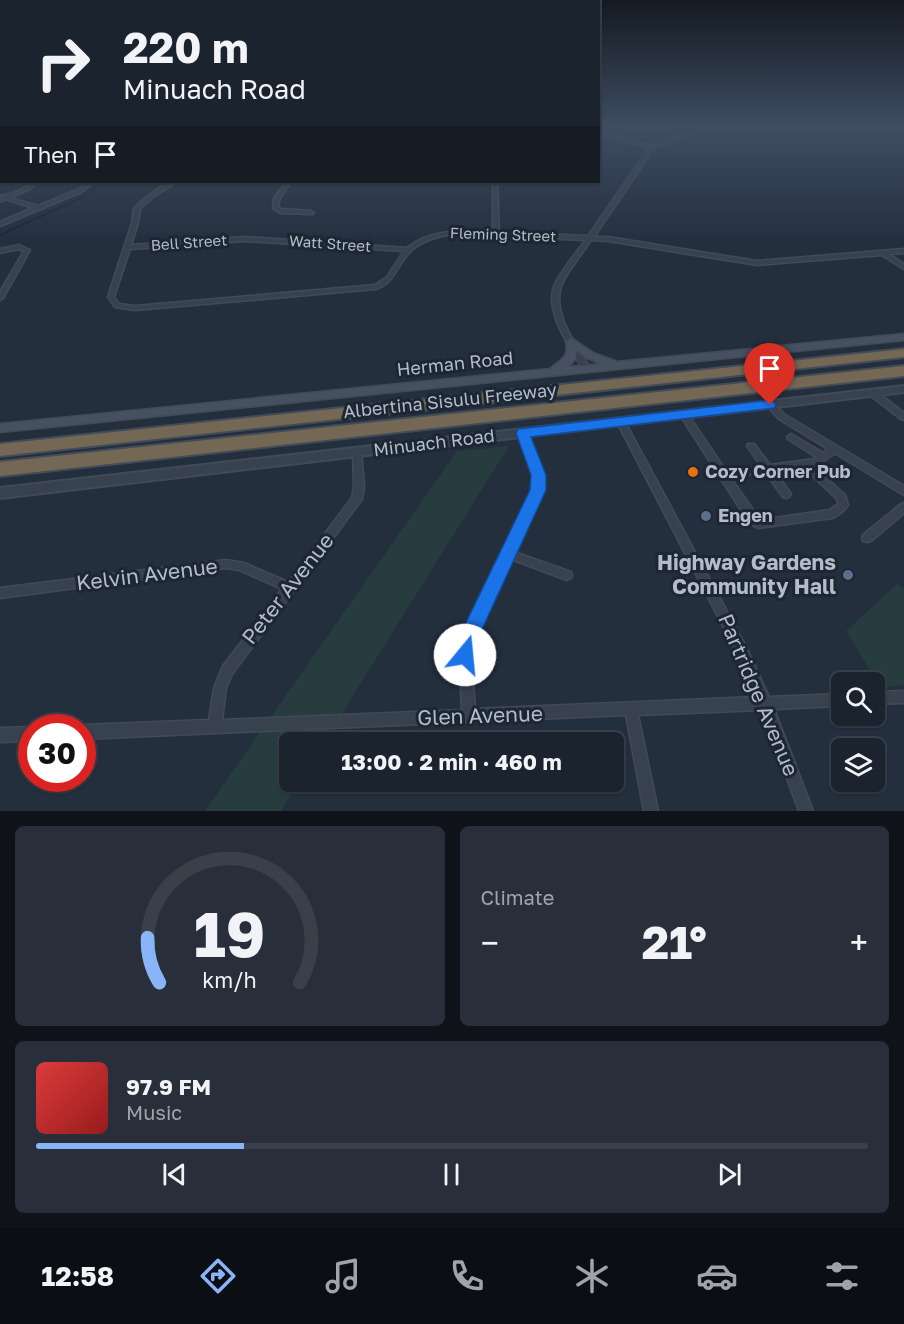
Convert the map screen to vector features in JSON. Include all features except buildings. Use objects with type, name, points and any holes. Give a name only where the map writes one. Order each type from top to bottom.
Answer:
[{"type":"highway","name":"Albertina Sisulu Freeway","points":[[0,450],[904,353]]},
{"type":"highway","name":"Albertina Sisulu Freeway","points":[[0,469],[904,370]]},
{"type":"main road","name":"Herman Road","points":[[4,429],[904,337]]},
{"type":"main road","points":[[572,342],[594,358],[625,364]]},
{"type":"main road","points":[[547,372],[569,361],[572,354],[572,342]]},
{"type":"street","points":[[586,368],[557,311],[555,293],[568,268],[638,167]]},
{"type":"street","points":[[2,198],[29,188],[33,183]]},
{"type":"street","points":[[0,224],[79,191],[91,183]]},
{"type":"street","points":[[173,183],[139,205],[111,300],[117,306],[129,308],[376,287],[391,279],[408,250]]},
{"type":"street","points":[[288,183],[277,198],[275,207],[280,211],[311,213]]},
{"type":"street","points":[[495,183],[496,234]]},
{"type":"street","points":[[2,198],[38,208]]},
{"type":"street","name":"Fleming Street","points":[[408,250],[440,234],[496,234],[625,241],[749,263],[904,251]]},
{"type":"street","name":"Bell Street","points":[[127,247],[251,239]]},
{"type":"street","name":"Watt Street","points":[[251,239],[408,250]]},
{"type":"street","points":[[0,250],[19,247],[26,248],[27,251],[0,298]]},
{"type":"street","points":[[884,253],[904,267]]},
{"type":"street","name":"Minuach Road","points":[[0,493],[904,389]]},
{"type":"street","points":[[873,393],[904,417]]},
{"type":"street","points":[[770,405],[778,414],[904,491]]},
{"type":"street","points":[[684,415],[758,524],[834,513],[843,505],[843,500],[805,464]]},
{"type":"street","name":"Partridge Avenue","points":[[621,422],[723,612],[766,704],[806,811]]},
{"type":"street","points":[[469,716],[467,644],[539,486],[538,475],[523,433]]},
{"type":"street","points":[[791,437],[823,458]]},
{"type":"street","points":[[751,446],[786,494]]},
{"type":"street","points":[[723,475],[805,464],[823,458],[835,449]]},
{"type":"street","name":"Peter Avenue","points":[[215,727],[218,697],[224,676],[357,499],[359,486],[357,452]]},
{"type":"street","points":[[867,538],[904,507]]},
{"type":"street","points":[[508,554],[567,575]]},
{"type":"street","name":"Kelvin Avenue","points":[[0,593],[226,564],[240,566],[289,587]]},
{"type":"street","points":[[885,698],[904,697]]},
{"type":"street","name":"Glen Avenue","points":[[96,731],[831,701]]},
{"type":"street","points":[[631,710],[651,811]]},
{"type":"street","points":[[0,735],[18,734]]},
{"type":"green space","points":[[509,446],[330,732],[279,732],[279,792],[293,792],[281,811],[205,811],[457,451]]},
{"type":"green space","points":[[897,584],[904,589],[904,685],[885,687],[885,672],[871,672],[846,631]]},
{"type":"waterway","points":[[0,235],[85,196],[101,183]]},
{"type":"place","name":"Cozy Corner Pub","points":[[693,472]]},
{"type":"place","name":"Engen","points":[[706,516]]},
{"type":"place","name":"Highway Gardens Community Hall","points":[[848,575]]},
{"type":"route","points":[[465,655],[469,637],[538,490],[538,475],[523,433],[770,405]]}]
